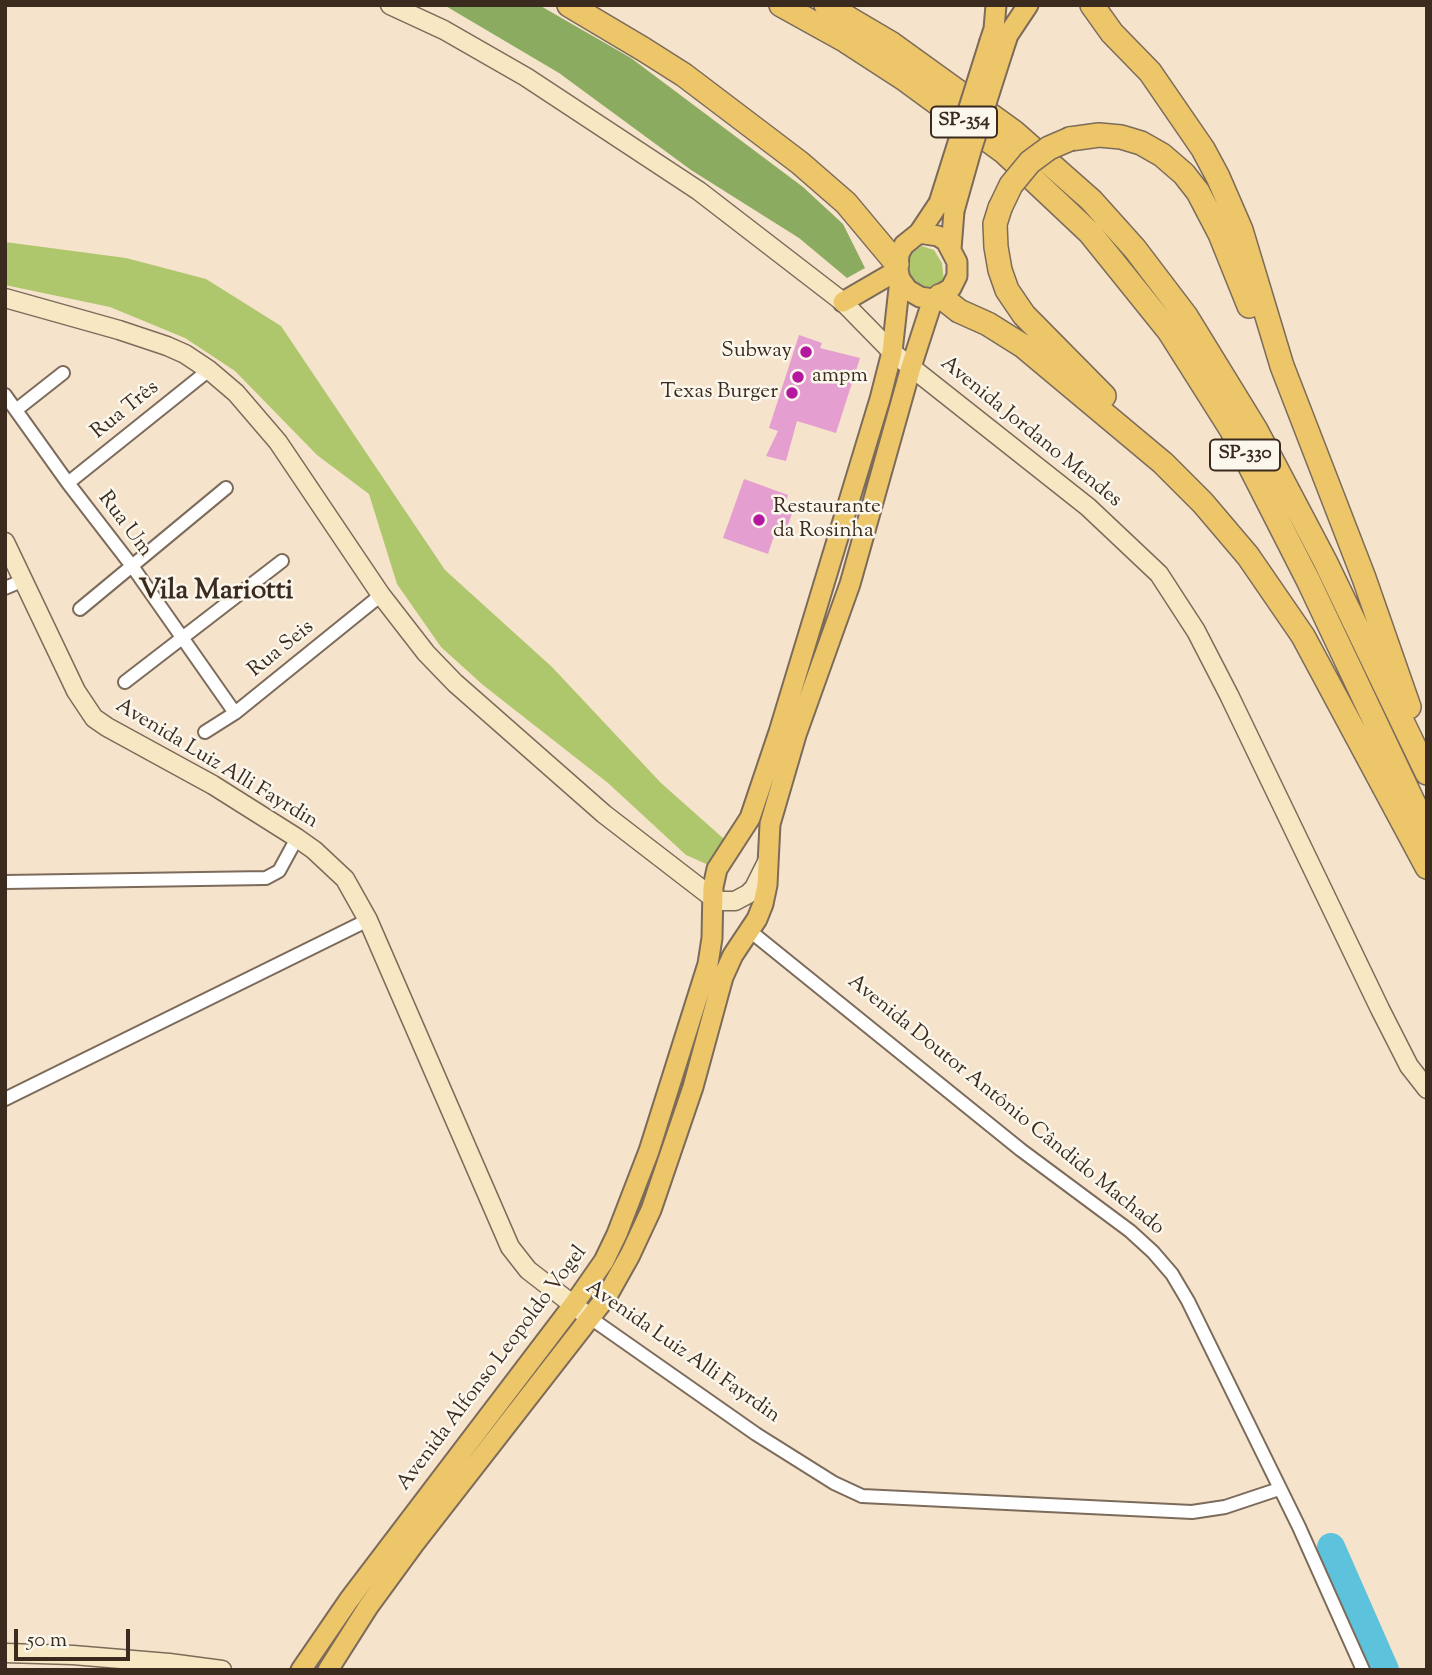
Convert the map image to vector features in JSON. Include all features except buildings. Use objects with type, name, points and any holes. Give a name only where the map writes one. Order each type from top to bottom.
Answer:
[{"type":"highway","points":[[569,5],[684,75],[800,163],[846,203],[898,271]]},
{"type":"highway","name":"SP-330","points":[[781,5],[892,70],[1004,152],[1090,233],[1169,331],[1231,429],[1308,580],[1427,831]]},
{"type":"highway","name":"SP-330","points":[[826,5],[892,44],[1014,132],[1091,200],[1135,249],[1186,316],[1256,430],[1325,561],[1425,769]]},
{"type":"highway","points":[[1092,5],[1112,33],[1150,72],[1203,149],[1218,177],[1241,230],[1282,366],[1395,663],[1425,769]]},
{"type":"highway","points":[[1163,463],[1137,429],[1024,315],[1007,290],[1000,270],[995,224],[1012,185],[1030,162],[1049,148],[1070,139],[1099,135],[1121,137],[1141,143],[1163,155],[1184,174],[1198,192],[1220,234],[1268,351],[1282,366]]},
{"type":"highway","points":[[937,298],[988,324],[1023,346],[1163,463],[1203,503],[1248,556],[1303,636],[1427,867]]},
{"type":"main road","name":"SP-354","points":[[911,367],[937,298],[951,288],[957,276],[957,262],[951,249],[946,206],[996,46],[996,5]]},
{"type":"main road","name":"SP-354","points":[[996,46],[1008,35],[1028,5]]},
{"type":"main road","name":"SP-354","points":[[892,352],[898,271],[904,245],[946,206]]},
{"type":"main road","points":[[919,233],[938,236],[946,241],[951,249]]},
{"type":"main road","points":[[843,302],[898,271],[908,290],[920,297],[937,298]]},
{"type":"main road","name":"Avenida Alfonso Leopoldo Vogel","points":[[301,1670],[348,1600],[574,1304],[604,1261],[613,1243],[649,1151],[708,964],[717,869],[750,818],[779,732],[892,352]]},
{"type":"main road","name":"Avenida Alfonso Leopoldo Vogel","points":[[328,1670],[368,1607],[414,1544],[607,1296],[651,1210],[693,1087],[723,977],[763,904],[767,885],[770,824],[796,735],[850,584],[911,367]]},
{"type":"street","name":"Avenida Jordano Mendes","points":[[390,5],[444,30],[526,77],[699,191],[843,302],[892,352],[1088,507],[1159,574],[1196,631],[1380,1009],[1409,1066],[1427,1089]]},
{"type":"street","points":[[5,298],[167,346],[185,354],[208,370],[236,393],[278,442],[381,595],[426,653],[455,683],[604,814],[713,898],[735,901],[748,894],[767,862]]},
{"type":"street","name":"Rua Três","points":[[68,483],[208,370]]},
{"type":"street","points":[[16,410],[63,373]]},
{"type":"street","name":"Rua Um","points":[[5,395],[132,566],[235,713]]},
{"type":"street","points":[[80,609],[226,488]]},
{"type":"street","name":"Avenida Luiz Alli Fayrdin","points":[[5,542],[76,691],[94,718],[190,772],[297,838],[345,879],[368,920],[510,1247],[528,1270],[589,1317],[756,1434],[834,1483],[862,1496],[1166,1513],[1199,1512],[1226,1507],[1279,1489]]},
{"type":"street","points":[[125,682],[282,561]]},
{"type":"street","points":[[5,588],[24,580]]},
{"type":"street","name":"Rua Seis","points":[[205,732],[235,713],[381,595]]},
{"type":"street","points":[[5,882],[265,878],[279,871],[297,838]]},
{"type":"street","points":[[5,1098],[368,920]]},
{"type":"street","name":"Avenida Doutor Antônio Cândido Machado","points":[[750,931],[1021,1150],[1153,1252],[1172,1274],[1188,1301],[1279,1489]]},
{"type":"street","points":[[1279,1489],[1363,1670]]},
{"type":"street","points":[[5,1653],[73,1655],[222,1670]]},
{"type":"green space","points":[[444,5],[539,5],[631,58],[803,187],[843,224],[865,268],[847,278],[799,238],[691,170],[559,73]]},
{"type":"green space","points":[[5,242],[126,258],[206,279],[281,326],[445,570],[552,667],[661,783],[724,839],[724,859],[713,867],[686,855],[608,783],[483,685],[441,647],[397,584],[369,494],[317,455],[235,371],[185,338],[110,307],[5,285]]},
{"type":"green space","points":[[922,246],[934,250],[942,263],[944,281],[933,294],[911,280],[908,262],[910,254]]},
{"type":"waterway","points":[[1331,1547],[1385,1670]]},
{"type":"place","name":"Subway","points":[[806,352]]},
{"type":"place","name":"ampm","points":[[798,377]]},
{"type":"place","name":"Texas Burger","points":[[792,393]]},
{"type":"place","name":"Restaurante da Rosinha","points":[[759,520]]},
{"type":"district","name":"Vila Mariotti","points":[[216,593]]}]
